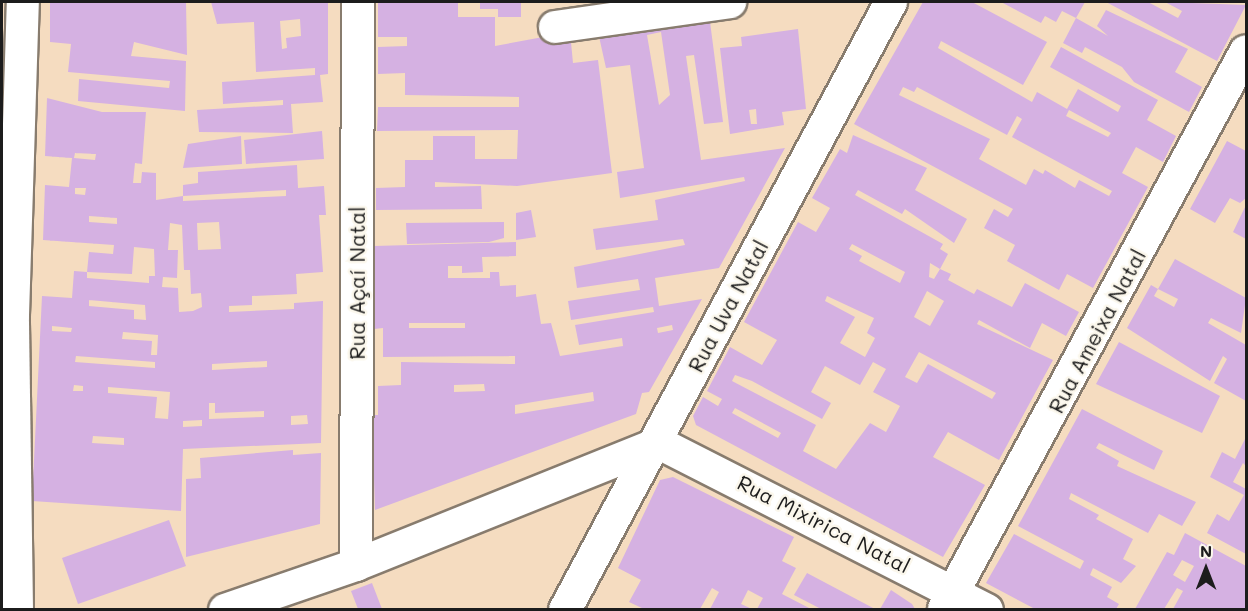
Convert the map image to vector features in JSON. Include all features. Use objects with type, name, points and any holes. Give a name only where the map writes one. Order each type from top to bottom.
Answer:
[{"type":"street","points":[[17,609],[7,317],[23,2]]},
{"type":"street","name":"Rua Açaí Natal","points":[[356,565],[358,2]]},
{"type":"street","points":[[555,27],[730,2]]},
{"type":"street","name":"Rua Uva Natal","points":[[565,609],[659,443],[891,2]]},
{"type":"street","name":"Rua Ameixa Natal","points":[[949,600],[1246,51]]},
{"type":"street","points":[[225,609],[356,565],[659,443]]},
{"type":"street","name":"Rua Mixirica Natal","points":[[659,443],[949,600],[987,609]]},
{"type":"building","points":[[50,2],[186,2],[187,55],[134,42],[131,56],[186,61],[185,111],[78,101],[79,79],[169,88],[170,81],[68,72],[71,44],[50,42]]},
{"type":"building","points":[[211,2],[328,2],[328,74],[320,75],[323,102],[291,104],[293,133],[199,132],[197,110],[283,105],[283,100],[223,104],[222,82],[315,75],[315,68],[256,72],[254,22],[217,24]],"holes":[[[300,19],[301,36],[286,38],[287,48],[282,49],[280,21]]]},
{"type":"building","points":[[378,2],[458,2],[458,17],[495,17],[495,46],[570,32],[573,63],[598,60],[612,173],[517,186],[435,182],[435,187],[481,186],[482,209],[376,210],[376,188],[405,187],[405,160],[433,160],[433,136],[475,136],[475,159],[517,159],[518,130],[377,131],[378,107],[519,107],[519,97],[405,95],[405,73],[378,74],[378,47],[407,46],[407,37],[378,37]]},
{"type":"building","points":[[480,2],[521,2],[521,17],[498,17],[498,9],[480,9]]},
{"type":"building","points":[[923,2],[972,2],[1047,42],[1023,85],[941,41],[938,48],[1032,102],[1037,92],[1067,109],[1078,89],[1118,112],[1121,106],[1050,67],[1061,47],[1158,100],[1147,120],[1176,136],[1163,162],[1136,147],[1122,173],[1148,187],[1093,288],[1067,274],[1059,290],[1007,261],[1015,245],[984,228],[994,209],[1008,217],[1013,209],[854,124]],"holes":[[[903,87],[914,92],[917,87],[1007,135],[1017,116],[1022,119],[1012,137],[1112,191],[1109,196],[1079,180],[1075,188],[1045,170],[1043,174],[1034,169],[1026,185],[979,159],[990,139],[899,95]],[[1069,110],[1111,133],[1108,137],[1066,116]]]},
{"type":"building","points":[[1001,2],[1085,2],[1076,18],[1062,11],[1056,22],[1045,16],[1041,23]]},
{"type":"building","points":[[1106,2],[1148,2],[1178,18],[1182,11],[1165,2],[1246,5],[1217,61]]},
{"type":"building","points":[[1106,10],[1188,49],[1175,72],[1202,87],[1189,112],[1134,82],[1122,67],[1085,47],[1082,53],[1063,43],[1076,18],[1108,36],[1097,26]]},
{"type":"building","points":[[709,14],[723,122],[704,124],[694,55],[686,56],[701,160],[785,148],[719,268],[655,278],[659,306],[702,299],[649,392],[642,393],[636,414],[375,510],[372,415],[378,415],[378,386],[401,385],[401,362],[515,364],[515,356],[383,357],[383,328],[374,329],[374,246],[516,242],[516,256],[482,257],[483,272],[462,273],[462,266],[448,266],[448,278],[490,278],[490,272],[499,272],[500,286],[516,285],[516,297],[536,294],[541,324],[551,323],[560,356],[623,346],[622,338],[579,345],[575,325],[654,312],[653,307],[571,320],[568,301],[640,290],[638,279],[577,288],[574,267],[685,245],[683,239],[596,250],[593,229],[658,220],[655,200],[745,181],[744,177],[620,198],[617,172],[644,168],[630,65],[606,68],[598,32]],"holes":[[[661,32],[670,95],[659,105],[647,35]],[[409,323],[465,323],[465,328],[409,328]],[[672,325],[673,330],[658,333],[657,328]],[[484,384],[485,391],[454,392],[454,385]],[[593,392],[594,401],[515,414],[515,405]]]},
{"type":"building","points":[[798,29],[806,109],[782,112],[784,125],[730,134],[720,48],[742,46],[741,37]],"holes":[[[756,109],[757,124],[751,124],[749,110]]]},
{"type":"building","points":[[47,98],[102,112],[146,112],[142,164],[135,163],[133,183],[141,183],[142,172],[156,173],[156,200],[183,196],[183,185],[198,183],[198,172],[297,165],[298,188],[324,186],[326,215],[319,215],[323,272],[296,274],[297,294],[252,296],[252,305],[229,306],[229,312],[294,309],[294,303],[323,301],[321,443],[183,449],[181,511],[32,501],[42,296],[72,298],[74,271],[87,272],[89,252],[113,254],[114,245],[43,240],[45,185],[69,187],[72,158],[45,156]],"holes":[[[75,153],[96,154],[95,160],[74,158]],[[75,188],[86,188],[85,195],[75,194]],[[286,190],[286,196],[183,201],[183,196]],[[89,216],[117,218],[117,224],[89,222]],[[219,222],[221,249],[198,250],[197,223]],[[170,223],[182,225],[184,270],[190,270],[191,294],[201,293],[202,307],[193,311],[179,312],[178,288],[162,287],[163,277],[177,278],[178,250],[168,250]],[[134,247],[154,249],[155,276],[149,276],[149,283],[87,278],[87,272],[132,274]],[[89,300],[145,305],[146,320],[134,319],[134,310],[89,306]],[[52,326],[72,328],[71,332],[52,331]],[[123,332],[158,335],[157,355],[151,355],[152,341],[122,339]],[[76,356],[155,362],[155,368],[75,362]],[[267,361],[267,367],[212,370],[212,364]],[[74,385],[83,386],[83,391],[73,391]],[[108,387],[170,392],[168,419],[155,418],[157,397],[108,393]],[[209,403],[215,403],[215,413],[264,411],[264,417],[209,419]],[[307,415],[308,424],[291,425],[291,416]],[[202,420],[202,426],[183,427],[183,421]],[[93,436],[124,438],[124,445],[92,443]]]},
{"type":"building","points":[[322,131],[324,159],[246,164],[244,140]]},
{"type":"building","points":[[853,135],[927,168],[915,190],[967,219],[954,243],[905,209],[902,214],[858,190],[855,195],[943,244],[940,249],[948,254],[940,269],[951,274],[948,280],[974,294],[977,289],[1012,307],[1025,283],[1079,312],[1066,336],[1042,323],[1030,348],[979,320],[977,324],[1053,360],[999,460],[948,432],[933,457],[985,485],[943,557],[696,425],[693,416],[703,397],[718,406],[722,399],[707,391],[730,347],[762,365],[777,340],[744,322],[798,222],[816,232],[830,208],[812,198],[840,149],[847,153]],"holes":[[[852,244],[905,272],[900,283],[859,261],[862,256],[849,249]],[[930,263],[940,269],[934,279],[929,277]],[[927,291],[944,301],[930,326],[914,317]],[[827,296],[874,318],[867,333],[875,338],[865,357],[840,343],[855,317],[825,301]],[[919,352],[996,393],[992,399],[928,364],[917,383],[905,377]],[[873,362],[886,369],[873,392],[900,406],[886,432],[870,423],[836,469],[803,451],[816,425],[732,381],[735,375],[752,381],[822,419],[831,403],[811,392],[825,366],[860,385]],[[735,408],[781,433],[778,438],[732,413]]]},
{"type":"building","points":[[241,136],[242,164],[183,168],[188,144]]},
{"type":"building","points":[[1227,141],[1246,151],[1246,198],[1240,203],[1230,198],[1215,223],[1190,209]]},
{"type":"building","points":[[1246,205],[1246,239],[1233,232]]},
{"type":"building","points":[[531,210],[536,237],[516,240],[516,213]]},
{"type":"building","points":[[504,222],[504,238],[489,242],[407,244],[406,223]]},
{"type":"building","points":[[1175,259],[1246,298],[1241,333],[1211,318],[1208,323],[1246,345],[1246,401],[1214,383],[1227,359],[1223,356],[1210,381],[1127,328],[1151,285],[1158,289]],"holes":[[[1158,289],[1178,299],[1174,307],[1154,296]]]},
{"type":"building","points":[[1119,342],[1220,396],[1202,433],[1096,384]]},
{"type":"building","points":[[1082,409],[1163,451],[1154,470],[1099,443],[1096,448],[1119,461],[1117,466],[1196,502],[1182,526],[1159,514],[1148,533],[1071,493],[1069,499],[1099,515],[1096,519],[1133,539],[1123,559],[1136,566],[1121,583],[1093,568],[1090,575],[1112,587],[1107,597],[1119,604],[1116,609],[1035,609],[986,583],[1014,534],[1080,569],[1084,561],[1018,526]]},
{"type":"building","points":[[1246,437],[1246,466],[1243,463],[1233,482],[1246,489],[1246,554],[1207,533],[1217,514],[1229,521],[1244,495],[1210,477],[1222,452],[1235,459]]},
{"type":"building","points":[[293,450],[293,455],[321,453],[320,524],[186,557],[186,479],[201,478],[200,458]]},
{"type":"building","points":[[673,477],[794,537],[782,561],[796,568],[782,594],[811,609],[757,609],[763,598],[748,590],[741,604],[752,609],[710,609],[719,592],[712,588],[700,609],[644,609],[629,602],[641,580],[618,568],[660,480]]},
{"type":"building","points":[[169,520],[186,566],[78,604],[62,558]]},
{"type":"building","points":[[1185,533],[1246,566],[1246,609],[1173,609],[1183,591],[1177,588],[1164,609],[1135,609],[1167,552],[1174,555]],"holes":[[[1182,560],[1194,566],[1185,582],[1173,575]]]},
{"type":"building","points":[[807,573],[875,609],[821,609],[794,595]]},
{"type":"building","points":[[372,583],[382,609],[358,609],[351,591]]},
{"type":"building","points":[[891,590],[912,604],[915,609],[880,609]]}]
